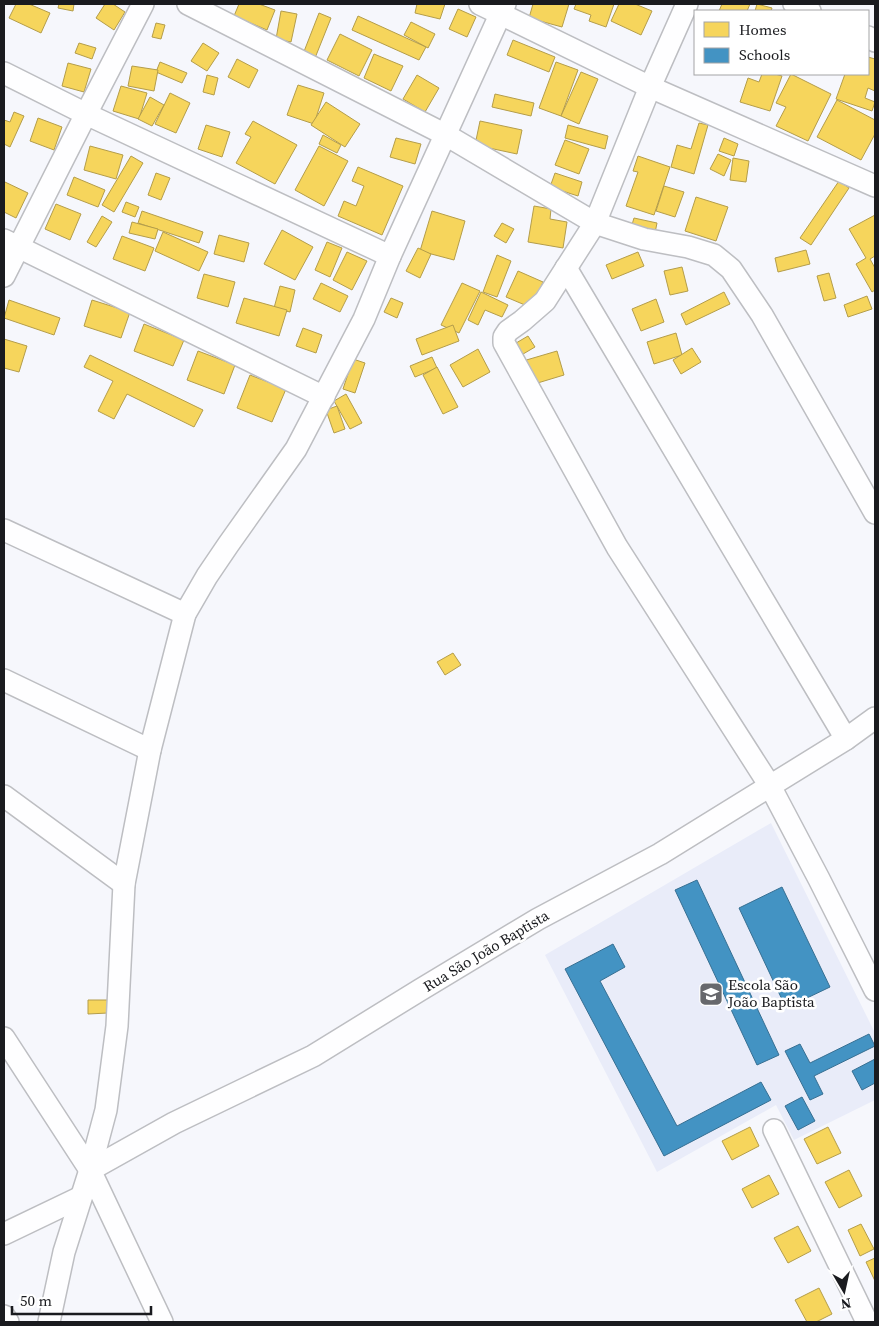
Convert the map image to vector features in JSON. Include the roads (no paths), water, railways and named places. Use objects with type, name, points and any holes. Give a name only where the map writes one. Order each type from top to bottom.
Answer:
[{"type":"street","points":[[4,276],[11,243],[86,114],[143,4]]},
{"type":"street","points":[[188,4],[446,135],[595,223],[644,240],[688,247],[714,255],[731,269],[762,315],[875,513]]},
{"type":"street","points":[[480,4],[503,9],[650,87],[875,186]]},
{"type":"street","points":[[687,4],[650,87],[595,223],[545,301],[508,331],[504,337],[504,342],[617,547],[770,786],[875,990]]},
{"type":"street","points":[[794,4],[808,10]]},
{"type":"street","points":[[49,1322],[64,1252],[90,1170],[106,1110],[117,1026],[124,884],[150,750],[185,614],[223,553],[296,449],[324,397],[364,319],[390,256],[503,9]]},
{"type":"street","points":[[4,73],[86,114],[390,256]]},
{"type":"street","points":[[11,243],[324,397]]},
{"type":"street","points":[[566,268],[846,739]]},
{"type":"street","points":[[4,530],[185,614]]},
{"type":"street","points":[[4,680],[150,750]]},
{"type":"street","name":"Rua São João Baptista","points":[[90,1170],[174,1123],[313,1056],[525,926],[660,854],[846,739],[875,718]]},
{"type":"street","points":[[4,796],[124,884]]},
{"type":"street","points":[[4,1038],[90,1170],[162,1322]]},
{"type":"street","points":[[774,1130],[867,1322]]},
{"type":"street","points":[[4,1234],[81,1197]]},
{"type":"street","points":[[4,1316],[8,1322]]},
{"type":"place","name":"Escola São João Baptista","points":[[711,994]]}]
